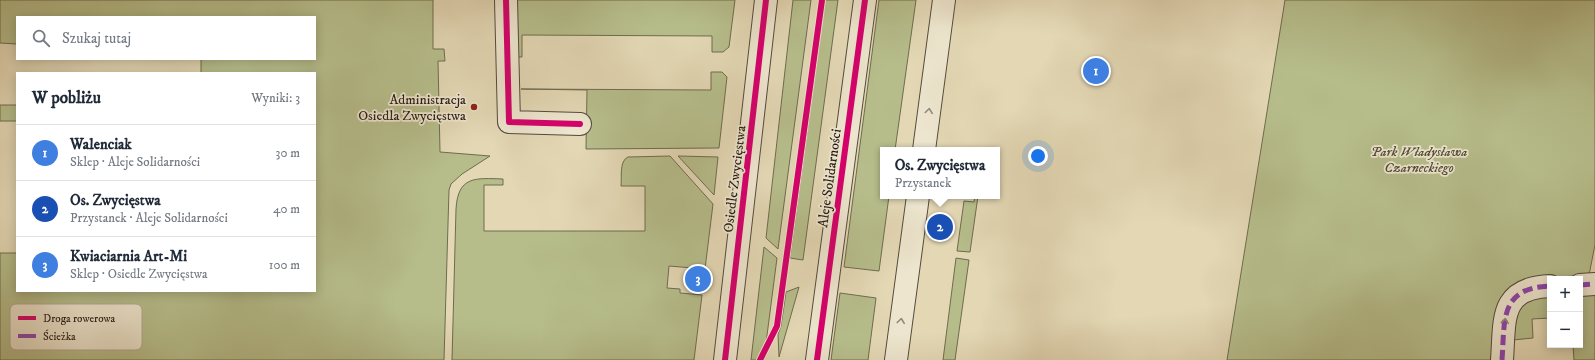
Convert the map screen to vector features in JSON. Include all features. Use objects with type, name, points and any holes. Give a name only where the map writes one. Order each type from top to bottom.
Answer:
[{"type":"street","points":[[506,0],[509,122],[580,124]]},
{"type":"street","name":"Osiedle Zwycięstwa","points":[[725,360],[766,0]]},
{"type":"street","name":"Aleje Solidarności","points":[[817,360],[865,0]]},
{"type":"street","points":[[924,147],[944,0]]},
{"type":"street","points":[[896,360],[918,199]]},
{"type":"street","points":[[1583,285],[1595,284]]},
{"type":"street","points":[[1502,360],[1506,310],[1510,303],[1521,292],[1547,287]]},
{"type":"green space","points":[[0,0],[433,0],[433,49],[444,49],[445,61],[438,61],[440,152],[490,156],[462,174],[451,184],[449,190],[444,360],[0,360],[0,253],[16,253],[16,292],[316,292],[316,72],[201,72],[201,60],[316,60],[316,16],[16,16],[16,44],[0,43]]},
{"type":"green space","points":[[511,0],[735,0],[729,47],[723,52],[712,52],[712,36],[522,35],[522,57],[515,57]]},
{"type":"green space","points":[[793,0],[811,0],[778,249],[766,238]]},
{"type":"green space","points":[[825,0],[838,0],[803,260],[790,258]]},
{"type":"green space","points":[[879,0],[916,0],[895,147],[880,147],[880,199],[889,199],[879,271],[844,267]]},
{"type":"green space","name":"Park Władysława Czarneckiego","points":[[1285,0],[1595,0],[1595,245],[1589,275],[1547,276],[1547,278],[1531,279],[1493,360],[1227,360]]},
{"type":"green space","points":[[711,72],[722,72],[727,77],[719,148],[586,149],[587,90],[521,89],[711,90]]},
{"type":"green space","points":[[0,105],[16,105],[16,121],[0,121]]},
{"type":"green space","points":[[670,156],[713,204],[705,269],[669,266],[667,288],[680,289],[680,293],[702,295],[694,360],[452,360],[456,209],[457,198],[464,185],[476,179],[503,179],[503,185],[484,185],[484,231],[645,231],[645,186],[621,186],[623,162],[628,157]]},
{"type":"green space","points":[[678,156],[718,157],[714,195]]},
{"type":"green space","points":[[974,199],[978,199],[970,252],[957,251],[964,201],[974,202]]},
{"type":"green space","points":[[764,247],[777,258],[766,343],[757,360],[751,360]]},
{"type":"green space","points":[[956,258],[969,260],[955,360],[943,360]]},
{"type":"green space","points":[[799,287],[779,357],[778,334],[781,326],[786,292]]},
{"type":"green space","points":[[840,293],[876,298],[868,360],[831,360]]},
{"type":"green space","points":[[1583,293],[1595,293],[1595,360],[1574,360],[1573,348],[1583,348]]},
{"type":"green space","points":[[1547,295],[1547,318],[1532,319],[1533,338],[1513,340],[1517,313],[1526,300]]},
{"type":"marked path","points":[[1583,285],[1595,284]]},
{"type":"marked path","points":[[1502,360],[1505,320],[1508,309],[1513,300],[1521,293],[1533,288],[1547,286]]},
{"type":"cycle path","points":[[506,0],[509,122],[580,124]]},
{"type":"cycle path","points":[[725,360],[766,0]]},
{"type":"cycle path","points":[[760,360],[777,326],[822,0]]},
{"type":"cycle path","points":[[817,360],[865,0]]},
{"type":"place","name":"Walenciak","points":[[1096,71]]},
{"type":"place","name":"Administracja Osiedla Zwycięstwa","points":[[474,107]]},
{"type":"place","name":"Os. Zwycięstwa","points":[[940,227]]},
{"type":"place","name":"Kwiaciarnia Art-Mi","points":[[698,279]]}]
